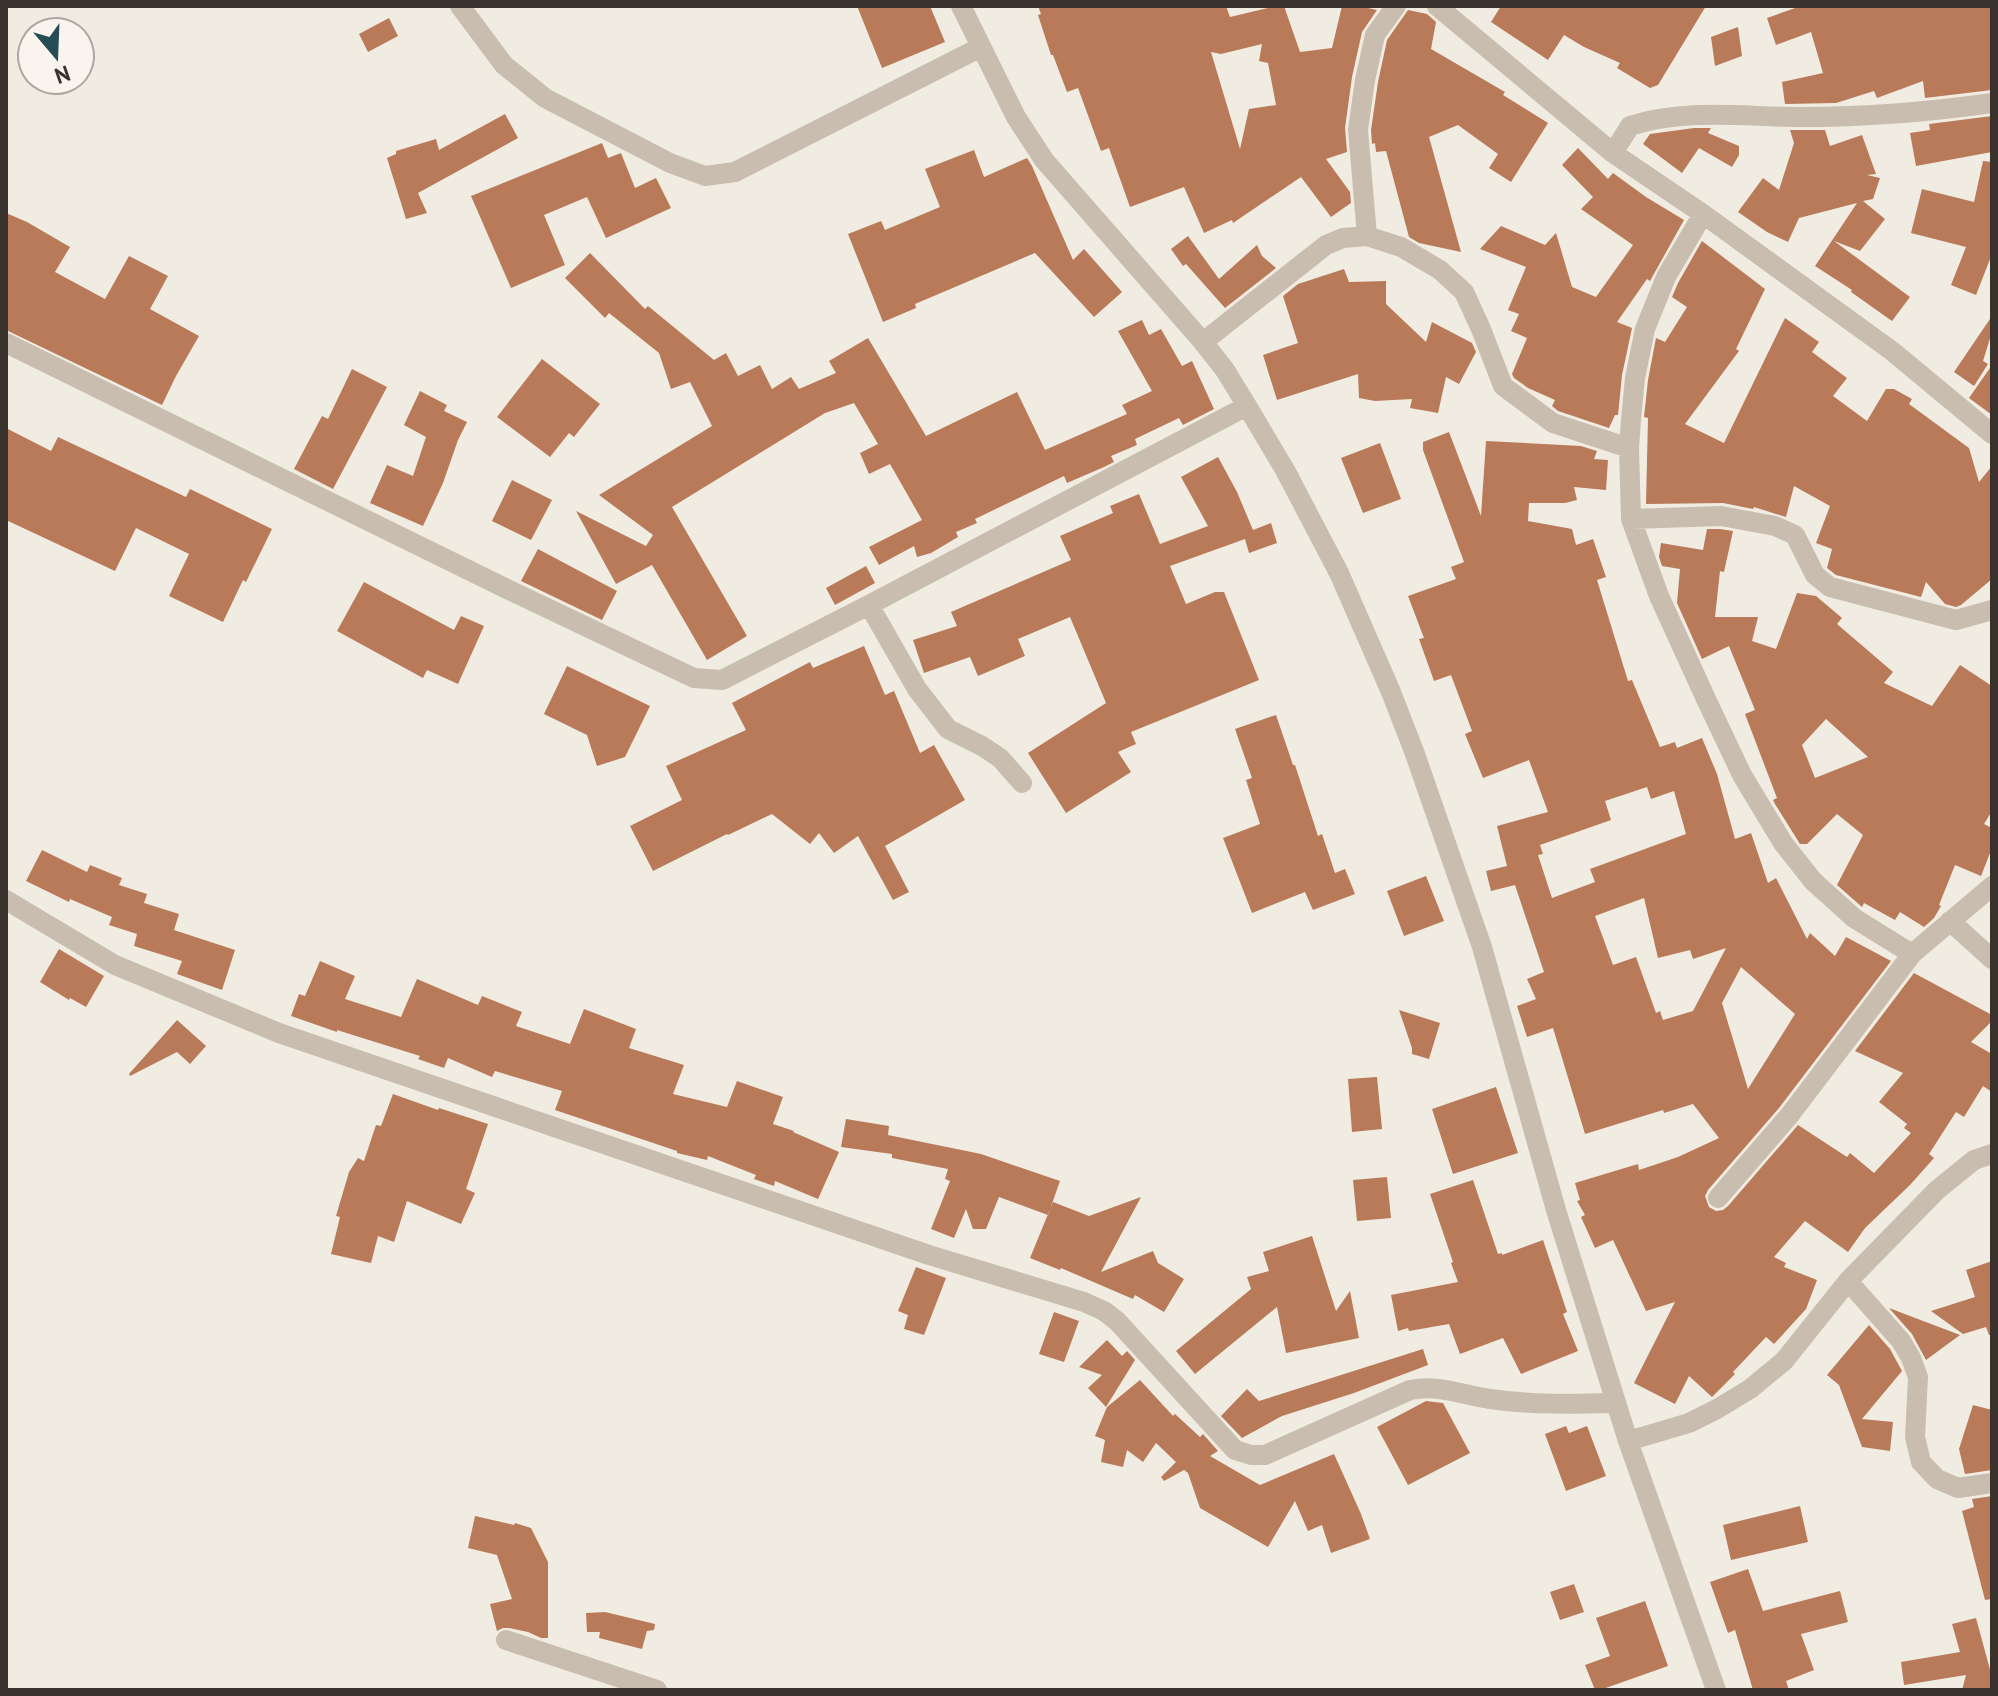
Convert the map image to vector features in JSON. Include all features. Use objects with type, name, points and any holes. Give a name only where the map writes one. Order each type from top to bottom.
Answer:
[{"type":"street","points":[[460,6],[504,65],[545,98],[670,163],[705,176],[735,172],[981,47]]},
{"type":"street","points":[[961,6],[1016,117],[1044,160],[1225,370],[1285,470],[1339,573],[1415,754],[1482,947],[1556,1210],[1615,1403],[1716,1690]]},
{"type":"street","points":[[1367,236],[1358,130],[1375,35],[1396,6]]},
{"type":"street","points":[[1437,6],[1613,153],[1892,351],[1992,434]]},
{"type":"street","points":[[1613,153],[1630,126],[1652,118],[1716,114],[1802,117],[1896,113],[1992,103]]},
{"type":"street","points":[[1703,214],[1666,277],[1645,329],[1635,378],[1629,448],[1631,519],[1659,596],[1706,699],[1742,775],[1783,843],[1813,881],[1854,918],[1912,954]]},
{"type":"street","points":[[1203,342],[1326,245],[1343,238],[1367,236],[1401,247],[1440,270],[1464,292],[1503,386],[1553,423],[1629,448]]},
{"type":"street","points":[[6,343],[694,678],[722,680],[1247,406]]},
{"type":"street","points":[[1631,519],[1721,516],[1775,526],[1795,535],[1815,575],[1830,587],[1956,620],[1992,610]]},
{"type":"street","points":[[869,605],[917,689],[948,729],[1000,758],[1022,783]]},
{"type":"street","points":[[1718,1198],[1789,1116],[1912,954],[1992,886]]},
{"type":"street","points":[[6,900],[115,965],[279,1033],[929,1255],[1084,1302],[1117,1321],[1235,1450],[1265,1455],[1410,1390],[1425,1387],[1440,1387],[1491,1399],[1558,1404],[1615,1403]]},
{"type":"street","points":[[1950,921],[1992,959]]},
{"type":"street","points":[[1628,1441],[1689,1423],[1750,1389],[1784,1361],[1848,1281],[1937,1190],[1974,1160],[1992,1154]]},
{"type":"street","points":[[1848,1281],[1901,1341],[1911,1358],[1918,1377],[1915,1437],[1921,1462],[1937,1479],[1958,1488],[1992,1483]]},
{"type":"street","points":[[506,1640],[657,1690]]},
{"type":"building","points":[[857,6],[930,6],[945,42],[882,68]]},
{"type":"building","points":[[1038,6],[1226,6],[1230,17],[1284,6],[1300,52],[1332,48],[1342,6],[1377,10],[1362,32],[1352,77],[1345,128],[1347,152],[1326,159],[1350,192],[1351,203],[1331,217],[1301,177],[1233,223],[1232,220],[1204,233],[1184,187],[1130,207],[1109,148],[1101,151],[1078,88],[1067,92],[1051,55],[1038,15],[1041,14]],"holes":[[[1262,44],[1259,61],[1268,63],[1276,105],[1249,109],[1240,149],[1211,52],[1221,54]]]},
{"type":"building","points":[[1501,6],[1706,6],[1658,85],[1650,88],[1617,68],[1620,63],[1564,35],[1548,60],[1491,22]]},
{"type":"building","points":[[1801,6],[1992,6],[1992,90],[1925,98],[1923,81],[1877,98],[1874,91],[1836,103],[1785,104],[1782,82],[1823,73],[1811,32],[1776,45],[1767,18]]},
{"type":"building","points":[[1408,10],[1427,14],[1436,22],[1431,49],[1505,92],[1503,95],[1548,123],[1511,182],[1489,168],[1498,154],[1458,125],[1429,137],[1461,252],[1419,243],[1409,237],[1386,151],[1376,152],[1375,143],[1372,144],[1371,130],[1387,40]]},
{"type":"building","points":[[389,18],[398,36],[368,52],[359,34]]},
{"type":"building","points":[[1738,27],[1742,56],[1715,66],[1711,37]]},
{"type":"building","points":[[505,114],[518,138],[418,193],[427,213],[406,219],[387,158],[396,151],[436,139],[439,150]]},
{"type":"building","points":[[1992,116],[1992,152],[1916,166],[1910,133],[1930,130],[1929,124]]},
{"type":"building","points":[[1711,128],[1708,133],[1739,146],[1739,155],[1732,167],[1699,148],[1682,173],[1643,144],[1650,134]]},
{"type":"building","points":[[1790,130],[1825,130],[1830,146],[1862,135],[1876,174],[1867,175],[1880,178],[1873,199],[1863,201],[1885,219],[1860,251],[1834,241],[1910,297],[1892,321],[1815,266],[1857,203],[1799,218],[1788,242],[1738,212],[1763,178],[1779,190],[1794,143]]},
{"type":"building","points":[[602,143],[608,158],[621,153],[635,188],[656,178],[671,208],[606,238],[587,197],[544,215],[565,265],[511,288],[471,196]]},
{"type":"building","points":[[1578,148],[1608,179],[1613,173],[1684,220],[1650,281],[1647,279],[1617,322],[1632,328],[1622,375],[1618,415],[1615,415],[1609,428],[1558,411],[1552,406],[1555,400],[1514,378],[1512,374],[1527,338],[1511,331],[1519,314],[1508,310],[1526,267],[1480,249],[1501,226],[1545,245],[1556,233],[1572,287],[1596,297],[1633,245],[1581,209],[1593,197],[1562,165]]},
{"type":"building","points":[[974,150],[984,177],[1027,158],[1073,260],[1084,249],[1122,292],[1094,317],[1035,253],[915,304],[916,308],[883,322],[848,234],[881,221],[885,230],[940,207],[925,169]]},
{"type":"building","points":[[1983,161],[1992,162],[1992,254],[1976,295],[1951,285],[1966,247],[1911,233],[1922,189],[1974,202]]},
{"type":"building","points":[[6,213],[70,247],[55,272],[105,299],[129,256],[168,276],[150,309],[199,336],[162,405],[6,330]]},
{"type":"building","points":[[1188,236],[1219,279],[1257,245],[1262,256],[1276,268],[1225,308],[1186,264],[1183,266],[1171,249]]},
{"type":"building","points":[[1702,241],[1765,289],[1736,349],[1739,351],[1685,424],[1724,443],[1785,318],[1819,342],[1812,352],[1847,378],[1833,396],[1867,421],[1886,389],[1894,389],[1912,399],[1909,404],[1969,448],[1979,482],[1992,466],[1992,579],[1961,605],[1945,604],[1926,582],[1921,597],[1836,575],[1827,568],[1832,549],[1816,543],[1830,506],[1794,486],[1786,517],[1754,507],[1723,503],[1646,504],[1648,418],[1644,417],[1656,338],[1665,342],[1687,307],[1672,297]]},
{"type":"building","points":[[590,253],[645,309],[648,306],[714,360],[726,353],[738,376],[760,365],[772,389],[791,377],[799,389],[836,373],[829,361],[868,338],[926,436],[1017,392],[1045,450],[1127,414],[1122,405],[1152,391],[1118,331],[1142,320],[1149,335],[1161,329],[1182,366],[1192,361],[1214,409],[1183,425],[1179,418],[1135,439],[1137,445],[1111,456],[1114,462],[1104,467],[1067,483],[1064,476],[975,519],[977,523],[956,532],[958,537],[931,553],[917,557],[914,546],[879,565],[869,547],[922,520],[890,464],[869,474],[860,453],[878,444],[854,403],[825,413],[672,507],[747,636],[707,660],[652,565],[616,584],[576,511],[646,546],[653,535],[599,495],[712,426],[690,382],[671,389],[659,353],[609,313],[605,318],[565,278]]},
{"type":"building","points":[[1344,269],[1349,282],[1386,281],[1386,304],[1426,342],[1432,322],[1472,343],[1476,352],[1459,384],[1446,377],[1438,413],[1410,408],[1412,399],[1375,401],[1359,398],[1358,374],[1277,400],[1263,355],[1298,343],[1283,296],[1298,284]]},
{"type":"building","points":[[1992,316],[1992,332],[1983,361],[1988,364],[1974,386],[1954,372]]},
{"type":"building","points":[[542,359],[600,404],[574,437],[569,433],[550,457],[497,417]]},
{"type":"building","points":[[1992,365],[1992,415],[1969,398]]},
{"type":"building","points":[[352,369],[387,387],[333,489],[294,469],[322,416],[328,419]]},
{"type":"building","points":[[420,391],[447,405],[444,411],[467,422],[423,526],[370,503],[387,465],[413,476],[426,437],[404,425]]},
{"type":"building","points":[[6,428],[51,451],[58,437],[186,497],[190,489],[272,529],[223,622],[169,596],[189,554],[136,528],[115,571],[6,520]]},
{"type":"building","points":[[1449,432],[1481,516],[1486,441],[1581,446],[1597,451],[1594,459],[1608,460],[1606,490],[1574,487],[1577,500],[1529,503],[1528,521],[1572,529],[1576,545],[1593,539],[1606,577],[1597,580],[1628,681],[1632,680],[1660,747],[1675,742],[1677,748],[1702,738],[1717,774],[1735,839],[1751,833],[1768,883],[1776,878],[1807,939],[1810,933],[1835,956],[1846,937],[1891,961],[1779,1108],[1708,1190],[1705,1196],[1709,1207],[1716,1211],[1728,1206],[1798,1125],[1847,1157],[1850,1153],[1874,1173],[1911,1133],[1904,1128],[1907,1124],[1879,1102],[1903,1073],[1855,1051],[1914,973],[1992,1015],[1992,1021],[1971,1042],[1992,1054],[1992,1092],[1983,1086],[1964,1117],[1956,1112],[1929,1154],[1934,1158],[1865,1228],[1848,1252],[1805,1221],[1774,1257],[1786,1263],[1784,1267],[1817,1280],[1806,1309],[1774,1344],[1766,1337],[1712,1397],[1689,1376],[1675,1404],[1634,1383],[1675,1302],[1646,1311],[1613,1240],[1595,1248],[1581,1217],[1585,1215],[1577,1201],[1580,1200],[1575,1183],[1638,1164],[1639,1170],[1678,1157],[1719,1138],[1693,1104],[1585,1134],[1553,1028],[1527,1037],[1517,1006],[1536,999],[1527,979],[1544,972],[1515,885],[1491,891],[1486,871],[1507,866],[1497,826],[1548,812],[1529,760],[1483,778],[1465,734],[1472,731],[1451,675],[1434,681],[1419,639],[1424,638],[1408,596],[1456,579],[1451,567],[1464,562],[1423,450],[1423,442]],"holes":[[[1647,787],[1651,799],[1674,791],[1686,834],[1590,869],[1595,882],[1552,898],[1538,855],[1543,854],[1540,845],[1611,820],[1605,801]],[[1644,898],[1658,958],[1690,950],[1693,959],[1726,948],[1693,1011],[1663,1020],[1660,1011],[1656,1013],[1636,957],[1613,965],[1595,916]],[[1741,967],[1795,1014],[1748,1089],[1722,1003]]]},
{"type":"building","points":[[1380,443],[1401,499],[1363,513],[1341,458]]},
{"type":"building","points":[[1218,457],[1253,530],[1271,523],[1277,543],[1249,553],[1245,539],[1170,566],[1186,604],[1215,592],[1224,592],[1259,680],[1131,732],[1136,744],[1118,752],[1131,772],[1066,813],[1028,753],[1106,703],[1070,617],[1018,639],[1025,656],[978,676],[970,657],[924,673],[913,640],[957,626],[951,612],[1071,560],[1060,536],[1113,513],[1110,506],[1139,494],[1160,544],[1208,526],[1181,477]]},
{"type":"building","points":[[512,480],[552,500],[531,540],[492,521]]},
{"type":"building","points":[[1707,529],[1733,531],[1724,572],[1720,571],[1715,617],[1758,617],[1752,641],[1776,649],[1797,593],[1816,596],[1842,618],[1837,624],[1893,672],[1884,683],[1932,706],[1960,665],[1992,686],[1992,811],[1984,824],[1992,828],[1992,848],[1981,876],[1955,865],[1941,906],[1924,927],[1900,912],[1895,920],[1864,903],[1862,907],[1837,885],[1863,835],[1837,814],[1807,844],[1800,844],[1775,804],[1773,800],[1777,798],[1745,714],[1755,710],[1729,646],[1702,659],[1677,603],[1680,569],[1662,566],[1659,557],[1661,543],[1703,550]],"holes":[[[1826,719],[1868,757],[1815,778],[1802,745]]]},
{"type":"building","points":[[538,549],[617,591],[602,620],[521,581]]},
{"type":"building","points":[[866,566],[875,583],[835,605],[826,588]]},
{"type":"building","points":[[364,582],[454,630],[461,616],[484,626],[458,684],[427,670],[423,678],[337,631]]},
{"type":"building","points":[[864,646],[885,695],[894,691],[920,753],[934,745],[965,800],[885,846],[909,892],[893,900],[858,836],[834,853],[819,833],[810,844],[772,814],[653,871],[630,826],[682,800],[666,766],[746,730],[732,703],[810,662],[813,668]]},
{"type":"building","points":[[567,666],[650,706],[625,757],[597,766],[587,735],[544,714]]},
{"type":"building","points":[[1276,715],[1318,836],[1322,834],[1335,873],[1345,869],[1355,894],[1313,910],[1305,892],[1252,913],[1223,838],[1260,824],[1246,780],[1252,778],[1235,729]]},
{"type":"building","points":[[42,850],[87,872],[90,865],[122,878],[119,885],[147,894],[144,903],[179,914],[174,930],[235,950],[222,990],[177,974],[182,961],[134,946],[137,934],[109,925],[112,917],[70,899],[69,902],[26,881]]},
{"type":"building","points":[[1426,876],[1444,921],[1404,936],[1387,891]]},
{"type":"building","points":[[59,949],[104,976],[86,1007],[40,982]]},
{"type":"building","points":[[320,961],[355,976],[345,999],[401,1017],[417,979],[478,1005],[482,996],[522,1012],[516,1026],[570,1044],[584,1009],[636,1029],[629,1048],[684,1065],[673,1094],[727,1107],[737,1081],[783,1097],[773,1124],[839,1152],[818,1199],[775,1181],[774,1186],[754,1179],[756,1175],[708,1156],[707,1160],[677,1153],[555,1110],[562,1091],[495,1071],[492,1077],[448,1058],[444,1068],[418,1059],[420,1056],[291,1016],[299,994],[305,996]]},
{"type":"building","points":[[1399,1010],[1440,1023],[1429,1059],[1412,1054]]},
{"type":"building","points":[[177,1020],[206,1046],[190,1064],[177,1052],[130,1076],[129,1074]]},
{"type":"building","points":[[1377,1077],[1382,1129],[1352,1132],[1348,1079]]},
{"type":"building","points":[[1496,1087],[1518,1153],[1453,1174],[1432,1109]]},
{"type":"building","points":[[393,1094],[488,1124],[466,1189],[475,1193],[461,1224],[407,1201],[394,1242],[378,1236],[371,1263],[331,1254],[340,1217],[336,1216],[349,1172],[358,1158],[364,1161],[376,1125],[381,1126]]},
{"type":"building","points":[[846,1119],[889,1126],[888,1135],[981,1154],[1060,1181],[1048,1215],[999,1197],[986,1229],[973,1229],[966,1209],[954,1238],[931,1229],[950,1181],[945,1179],[948,1169],[892,1158],[892,1154],[841,1147]]},
{"type":"building","points":[[1387,1177],[1391,1218],[1357,1221],[1353,1180]]},
{"type":"building","points":[[1473,1180],[1498,1254],[1543,1240],[1567,1312],[1563,1314],[1578,1351],[1521,1374],[1503,1338],[1460,1354],[1449,1324],[1398,1331],[1391,1295],[1458,1282],[1430,1194]]},
{"type":"building","points":[[1141,1197],[1101,1272],[1153,1251],[1158,1263],[1184,1279],[1164,1312],[1135,1295],[1133,1299],[1030,1258],[1053,1202],[1089,1216]]},
{"type":"building","points":[[1312,1236],[1336,1311],[1350,1291],[1359,1338],[1286,1353],[1277,1307],[1195,1374],[1176,1351],[1251,1289],[1247,1277],[1269,1271],[1263,1252]]},
{"type":"building","points":[[1992,1261],[1992,1335],[1986,1327],[1963,1334],[1931,1311],[1975,1297],[1966,1270]]},
{"type":"building","points":[[916,1267],[946,1278],[924,1335],[904,1329],[908,1315],[898,1311]]},
{"type":"building","points":[[1889,1308],[1960,1335],[1926,1360],[1912,1334]]},
{"type":"building","points":[[1054,1312],[1079,1321],[1064,1362],[1039,1354]]},
{"type":"building","points":[[1869,1325],[1890,1349],[1902,1371],[1862,1419],[1893,1422],[1890,1451],[1862,1447],[1839,1385],[1827,1375]]},
{"type":"building","points":[[1107,1340],[1122,1356],[1127,1351],[1135,1360],[1106,1407],[1088,1388],[1102,1375],[1079,1367]]},
{"type":"building","points":[[1423,1349],[1428,1365],[1282,1416],[1242,1438],[1221,1416],[1247,1389],[1259,1401]]},
{"type":"building","points":[[1140,1380],[1173,1416],[1175,1414],[1200,1437],[1203,1434],[1218,1451],[1210,1456],[1260,1485],[1334,1454],[1370,1539],[1331,1553],[1322,1525],[1308,1531],[1295,1501],[1268,1547],[1200,1508],[1188,1473],[1184,1470],[1164,1481],[1161,1477],[1176,1462],[1156,1443],[1143,1462],[1127,1450],[1123,1467],[1101,1462],[1105,1440],[1095,1436],[1107,1407]]},
{"type":"building","points":[[1426,1401],[1443,1403],[1470,1453],[1408,1485],[1377,1427]]},
{"type":"building","points":[[1973,1405],[1992,1410],[1992,1470],[1965,1474],[1959,1449]]},
{"type":"building","points":[[1566,1426],[1569,1433],[1587,1426],[1606,1476],[1566,1491],[1545,1434]]},
{"type":"building","points":[[1992,1496],[1992,1599],[1985,1600],[1962,1511],[1974,1507],[1972,1499]]},
{"type":"building","points":[[1800,1506],[1808,1542],[1731,1560],[1723,1525]]},
{"type":"building","points":[[475,1516],[531,1528],[548,1562],[548,1638],[509,1628],[497,1631],[490,1604],[512,1599],[497,1555],[468,1548]]},
{"type":"building","points":[[1748,1569],[1763,1611],[1840,1591],[1848,1622],[1801,1634],[1814,1670],[1786,1681],[1789,1690],[1753,1690],[1735,1630],[1728,1633],[1710,1582]]},
{"type":"building","points":[[1574,1584],[1584,1612],[1560,1620],[1550,1592]]},
{"type":"building","points":[[1645,1601],[1668,1666],[1595,1690],[1585,1665],[1610,1656],[1596,1618]]},
{"type":"building","points":[[605,1612],[655,1624],[654,1630],[647,1631],[642,1649],[599,1638],[600,1632],[587,1632],[586,1613]]},
{"type":"building","points":[[1976,1618],[1992,1677],[1992,1690],[1962,1690],[1966,1675],[1904,1685],[1901,1662],[1960,1652],[1952,1624]]}]
